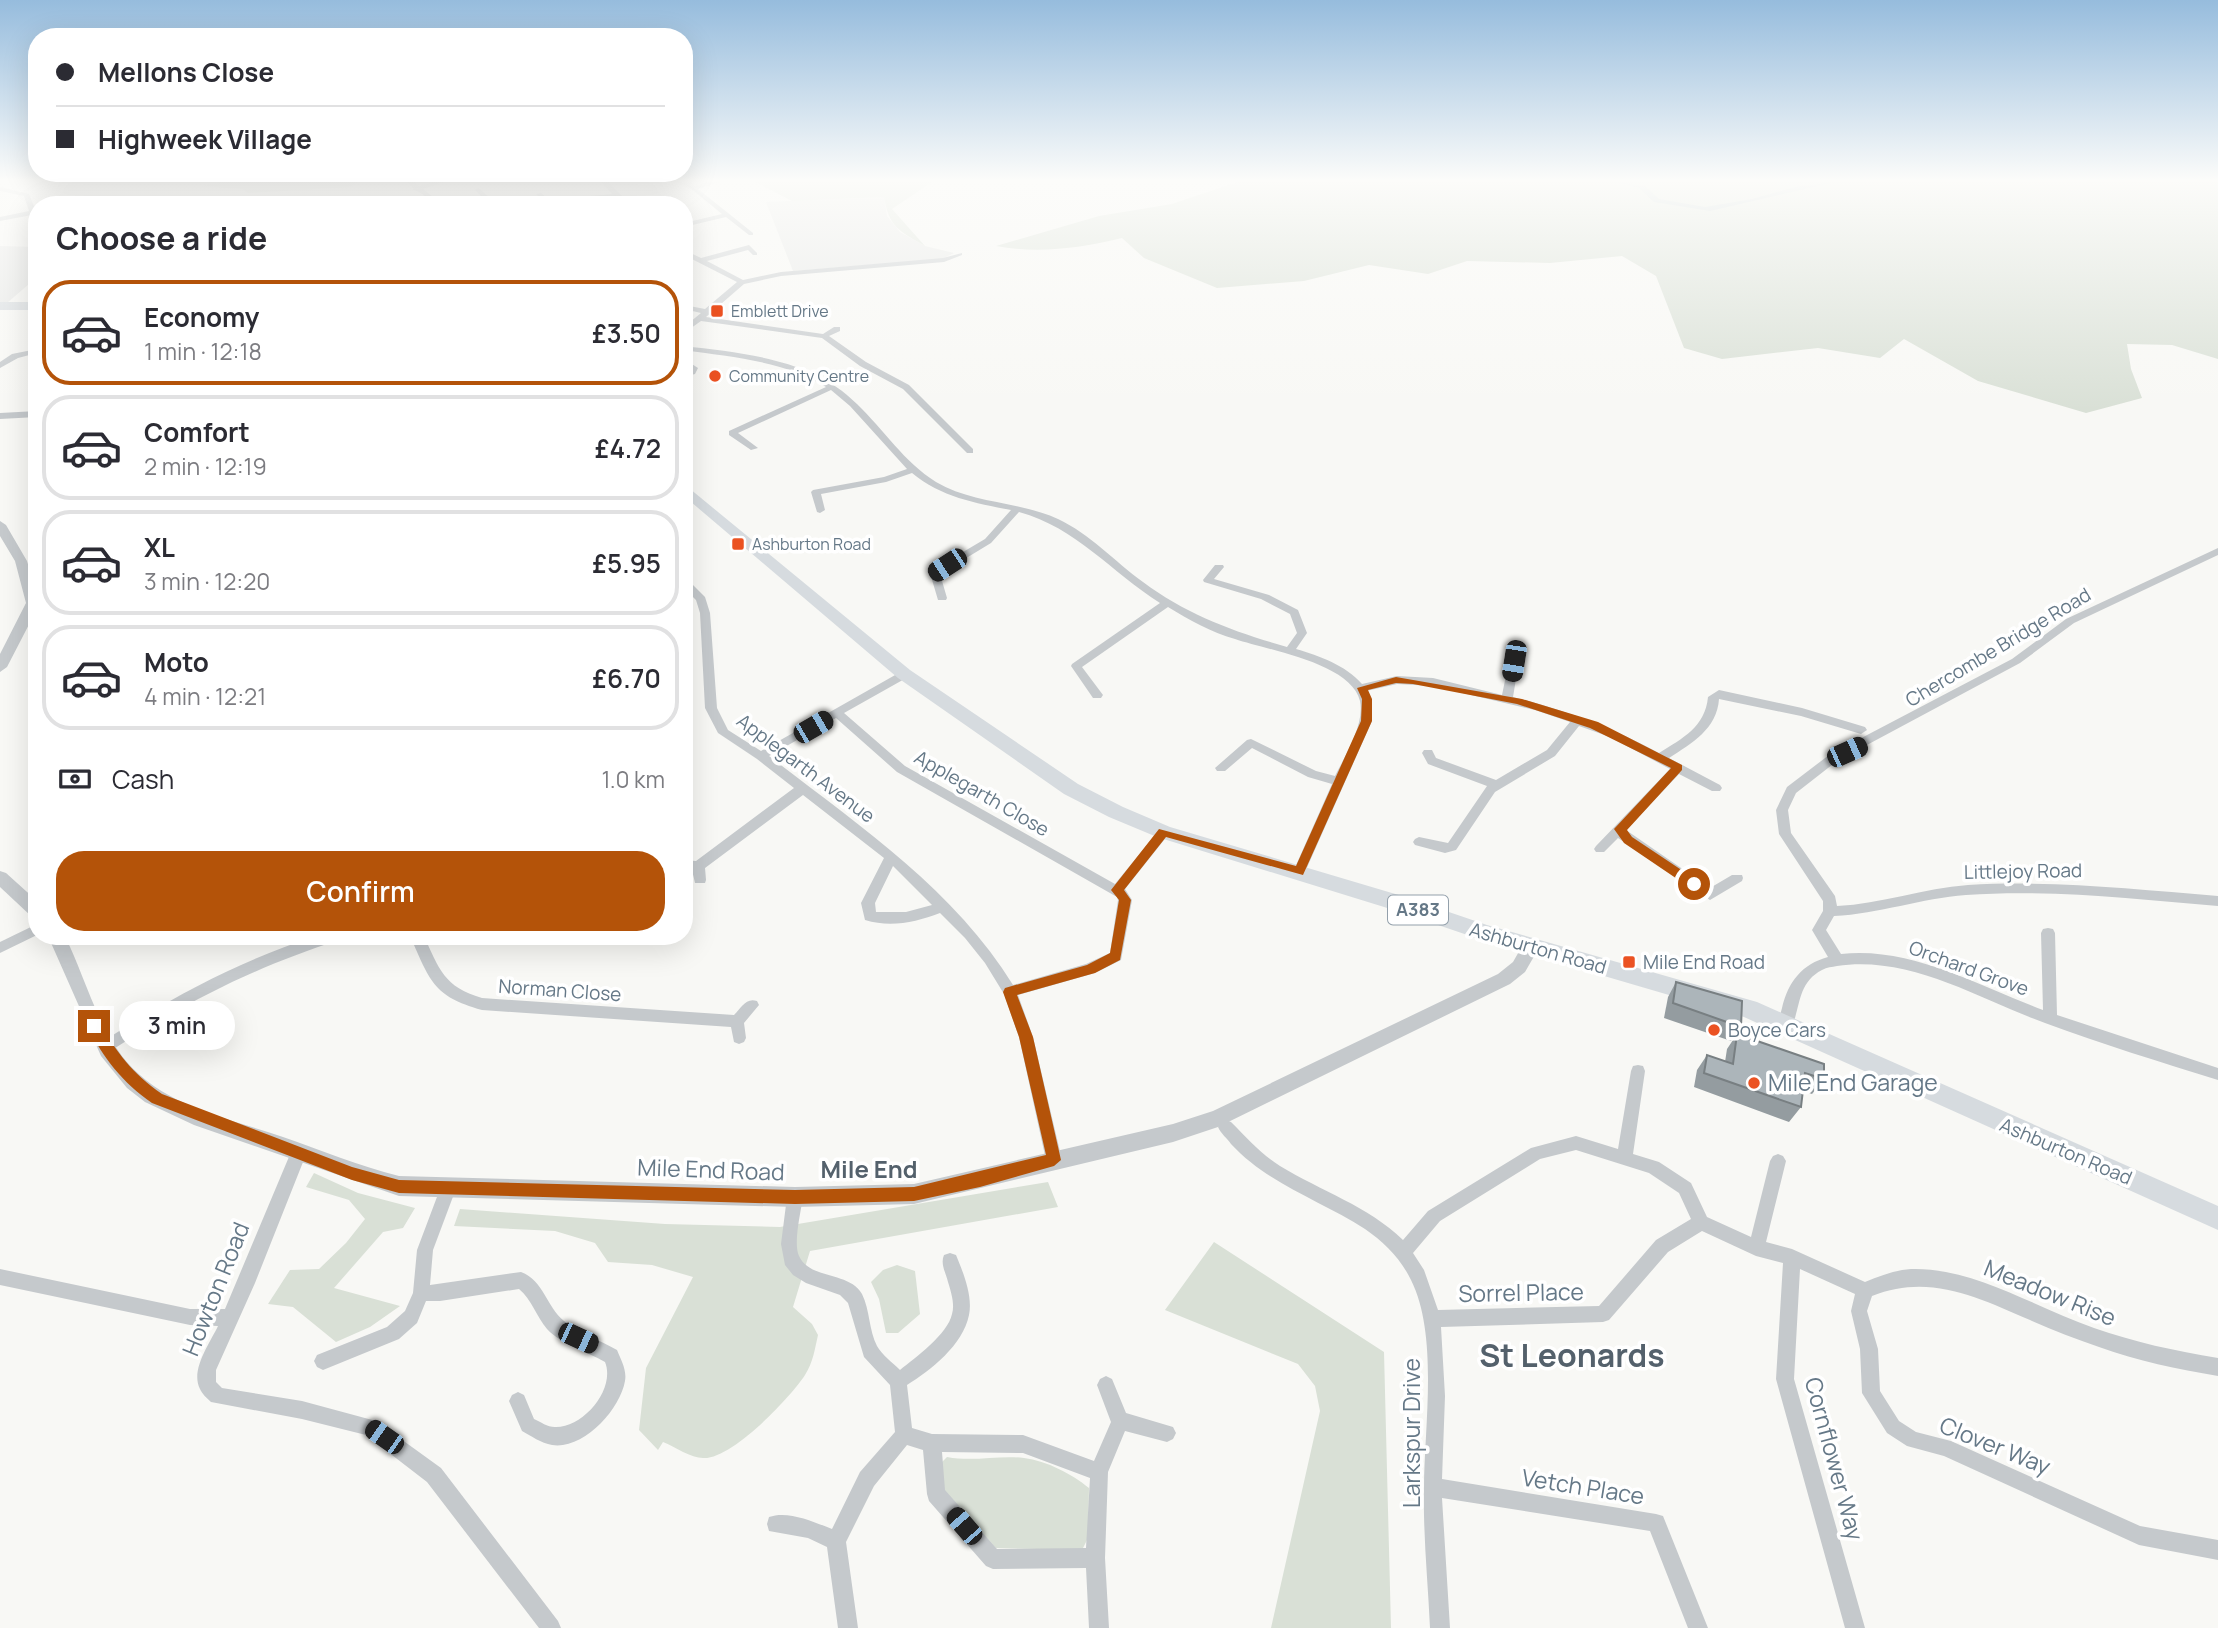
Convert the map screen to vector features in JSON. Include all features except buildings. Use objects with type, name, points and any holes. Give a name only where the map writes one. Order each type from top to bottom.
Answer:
[{"type":"main road","points":[[0,306],[28,306]]},
{"type":"main road","name":"Ashburton Road","points":[[693,496],[904,674],[1071,789],[1164,832],[1531,946],[1724,1000],[1787,1025],[2218,1218]]},
{"type":"street","points":[[699,258],[742,282]]},
{"type":"street","points":[[703,260],[709,258]]},
{"type":"street","points":[[693,323],[742,282],[781,274],[949,258]]},
{"type":"street","points":[[693,311],[702,315],[824,336],[863,363],[906,387],[970,451]]},
{"type":"street","points":[[824,336],[837,329]]},
{"type":"street","points":[[693,352],[773,364],[832,387],[912,470],[960,496],[1017,509],[1071,529],[1134,580],[1188,615],[1229,633],[1333,666],[1362,688],[1367,699],[1366,721],[1299,872]]},
{"type":"street","points":[[0,366],[15,356],[28,353]]},
{"type":"street","points":[[754,448],[732,433],[832,387]]},
{"type":"street","points":[[0,416],[28,415]]},
{"type":"street","points":[[820,510],[816,492],[886,479],[912,470]]},
{"type":"street","points":[[942,598],[935,573],[988,541],[1017,509]]},
{"type":"street","points":[[0,526],[21,561],[28,580]]},
{"type":"street","name":"Chercombe Bridge Road","points":[[1830,911],[1830,900],[1785,834],[1782,810],[1791,790],[1833,758],[2016,661],[2070,621],[2218,551]]},
{"type":"street","points":[[1219,567],[1208,580],[1265,597],[1294,612],[1301,633],[1289,652]]},
{"type":"street","name":"Applegarth Avenue","points":[[693,591],[701,599],[705,613],[709,695],[715,719],[724,733],[761,756],[891,857],[970,933],[1010,992],[1026,1037],[1054,1160]]},
{"type":"street","points":[[1097,695],[1076,666],[1167,603]]},
{"type":"street","points":[[0,667],[28,622]]},
{"type":"street","points":[[1507,699],[1514,661]]},
{"type":"street","points":[[761,756],[904,674]]},
{"type":"street","points":[[1362,688],[1396,680],[1413,680],[1507,699],[1578,720],[1614,734],[1716,789]]},
{"type":"street","points":[[1661,758],[1695,736],[1712,716],[1714,697],[1719,694],[1802,712],[1861,730]]},
{"type":"street","name":"Applegarth Close","points":[[837,713],[901,769],[1117,890]]},
{"type":"street","points":[[1419,842],[1445,849],[1452,847],[1491,789],[1551,753],[1578,720]]},
{"type":"street","points":[[1221,768],[1251,743],[1312,774],[1340,782]]},
{"type":"street","points":[[1428,753],[1432,761],[1497,785]]},
{"type":"street","points":[[1600,849],[1678,767]]},
{"type":"street","points":[[693,865],[802,789]]},
{"type":"street","points":[[1620,829],[1628,840],[1710,895],[1737,878]]},
{"type":"street","points":[[1010,992],[1090,969],[1116,956],[1125,900],[1117,890],[1164,832]]},
{"type":"street","points":[[891,857],[868,903],[870,916],[896,917],[929,913],[942,907]]},
{"type":"street","points":[[693,869],[700,880]]},
{"type":"street","points":[[0,877],[28,903]]},
{"type":"street","name":"Littlejoy Road","points":[[1830,911],[1850,911],[1964,890],[2015,888],[2087,888],[2218,901]]},
{"type":"street","points":[[1830,911],[1819,930],[1838,961]]},
{"type":"street","name":"Orchard Grove","points":[[2048,933],[2050,1018]]},
{"type":"street","points":[[0,948],[28,934]]},
{"type":"street","name":"Mile End Road","points":[[60,945],[94,1026],[117,1065],[132,1080],[157,1099],[186,1112],[352,1174],[399,1186],[795,1197],[914,1194],[980,1181],[1054,1160],[1173,1133],[1236,1111],[1504,979],[1519,967],[1531,946]]},
{"type":"street","points":[[107,1046],[174,1001],[275,954],[304,945]]},
{"type":"street","name":"Norman Close","points":[[422,945],[445,990],[459,999],[482,1004],[737,1021]]},
{"type":"street","name":"Orchard Grove","points":[[1787,1025],[1793,991],[1805,974],[1819,965],[1838,961],[1888,960],[2218,1074]]},
{"type":"street","points":[[739,1038],[737,1021],[751,1005]]},
{"type":"street","points":[[1625,1157],[1638,1070]]},
{"type":"street","name":"Larkspur Drive","points":[[1226,1127],[1255,1158],[1373,1228],[1403,1252],[1419,1279],[1430,1318],[1438,1383],[1433,1487],[1440,1628]]},
{"type":"street","points":[[1403,1252],[1434,1216],[1536,1153],[1576,1143],[1653,1167],[1685,1188],[1701,1222],[1756,1248],[1792,1257],[1865,1290]]},
{"type":"street","name":"Howton Road","points":[[299,1152],[249,1277],[207,1369],[207,1385],[217,1395],[302,1410],[370,1427],[434,1475],[551,1628]]},
{"type":"street","points":[[1756,1248],[1778,1161]]},
{"type":"street","points":[[323,1361],[393,1333],[411,1317],[421,1293],[425,1250],[449,1186]]},
{"type":"street","points":[[795,1197],[789,1244],[791,1258],[799,1269],[812,1278],[845,1288],[855,1298],[870,1351],[898,1381],[904,1435],[867,1479],[836,1541],[848,1628]]},
{"type":"street","name":"Sorrel Place","points":[[1430,1318],[1603,1314],[1662,1247],[1701,1222]]},
{"type":"street","name":"Cornflower Way","points":[[1792,1257],[1786,1379],[1855,1628]]},
{"type":"street","points":[[898,1381],[913,1373],[954,1331],[961,1317],[961,1301],[950,1261]]},
{"type":"street","points":[[0,1277],[190,1317],[229,1318]]},
{"type":"street","name":"Meadow Rise","points":[[1865,1290],[1880,1283],[1910,1278],[1945,1278],[1976,1287],[2041,1316],[2135,1350],[2218,1367]]},
{"type":"street","points":[[421,1293],[440,1293],[521,1280],[536,1290],[551,1320],[561,1330],[611,1356],[618,1373],[609,1397],[593,1420],[576,1433],[554,1436],[528,1425],[518,1401]]},
{"type":"street","name":"Clover Way","points":[[1865,1290],[1859,1311],[1869,1349],[1871,1393],[1893,1427],[1913,1440],[1945,1447],[2139,1535],[2218,1550]]},
{"type":"street","points":[[1099,1628],[1095,1558],[1099,1472],[1120,1422],[1106,1385]]},
{"type":"street","points":[[1120,1422],[1167,1433]]},
{"type":"street","points":[[904,1435],[932,1443],[1023,1444],[1099,1472]]},
{"type":"street","points":[[932,1443],[936,1494],[993,1559],[1095,1558]]},
{"type":"street","name":"Vetch Place","points":[[1433,1487],[1656,1524],[1698,1628]]},
{"type":"street","points":[[776,1524],[809,1529],[836,1541]]},
{"type":"shaded area","points":[[0,258],[28,258],[28,285],[7,303],[0,303]]},
{"type":"shaded area","points":[[788,258],[944,258],[942,259],[793,271]]},
{"type":"shaded area","points":[[1144,258],[1602,258],[1550,263],[1467,261],[1428,274],[1369,265],[1304,281],[1217,288]]},
{"type":"shaded area","points":[[1625,258],[2218,258],[2218,359],[2172,345],[2127,344],[2131,369],[2142,398],[2086,413],[1978,381],[1904,339],[1880,358],[1818,348],[1722,359],[1684,348],[1656,276]]},
{"type":"shaded area","points":[[314,1173],[358,1193],[415,1208],[403,1228],[383,1232],[334,1288],[400,1306],[370,1327],[336,1342],[293,1307],[268,1304],[290,1270],[319,1269],[346,1243],[365,1219],[349,1200],[306,1187]]},
{"type":"shaded area","points":[[1048,1182],[1058,1207],[810,1251],[793,1307],[812,1324],[818,1335],[808,1370],[787,1398],[744,1439],[715,1456],[703,1458],[663,1442],[658,1450],[639,1430],[646,1368],[693,1277],[652,1265],[608,1262],[595,1243],[555,1231],[454,1226],[460,1209],[665,1224],[780,1227]]},
{"type":"shaded area","points":[[1214,1242],[1384,1352],[1391,1628],[1271,1628],[1320,1411],[1315,1386],[1298,1364],[1165,1310]]},
{"type":"shaded area","points":[[897,1265],[915,1271],[920,1314],[898,1333],[886,1333],[879,1299],[871,1282],[883,1270]]},
{"type":"shaded area","points":[[947,1457],[1015,1457],[1033,1460],[1059,1469],[1082,1483],[1089,1488],[1088,1538],[1082,1550],[996,1548],[943,1489],[940,1464]]},
{"type":"place","name":"Emblett Drive","points":[[717,311]]},
{"type":"place","name":"Community Centre","points":[[715,376]]},
{"type":"place","name":"Ashburton Road","points":[[738,544]]},
{"type":"place","name":"Mile End Road","points":[[1629,962]]},
{"type":"place","name":"Boyce Cars","points":[[1714,1030]]},
{"type":"place","name":"Mile End Garage","points":[[1754,1083]]},
{"type":"district","name":"Mile End","points":[[869,1170]]},
{"type":"district","name":"St Leonards","points":[[1572,1356]]},
{"type":"route","points":[[94,1026],[117,1065],[157,1099],[352,1174],[399,1186],[881,1197],[914,1194],[980,1181],[1054,1160],[1026,1037],[1010,992],[1090,969],[1109,962],[1116,956],[1120,946],[1125,900],[1117,890],[1164,832],[1299,872],[1361,736],[1368,710],[1362,688],[1396,680],[1413,680],[1518,701],[1594,725],[1678,767],[1620,829],[1621,834],[1628,840],[1694,884]]}]
